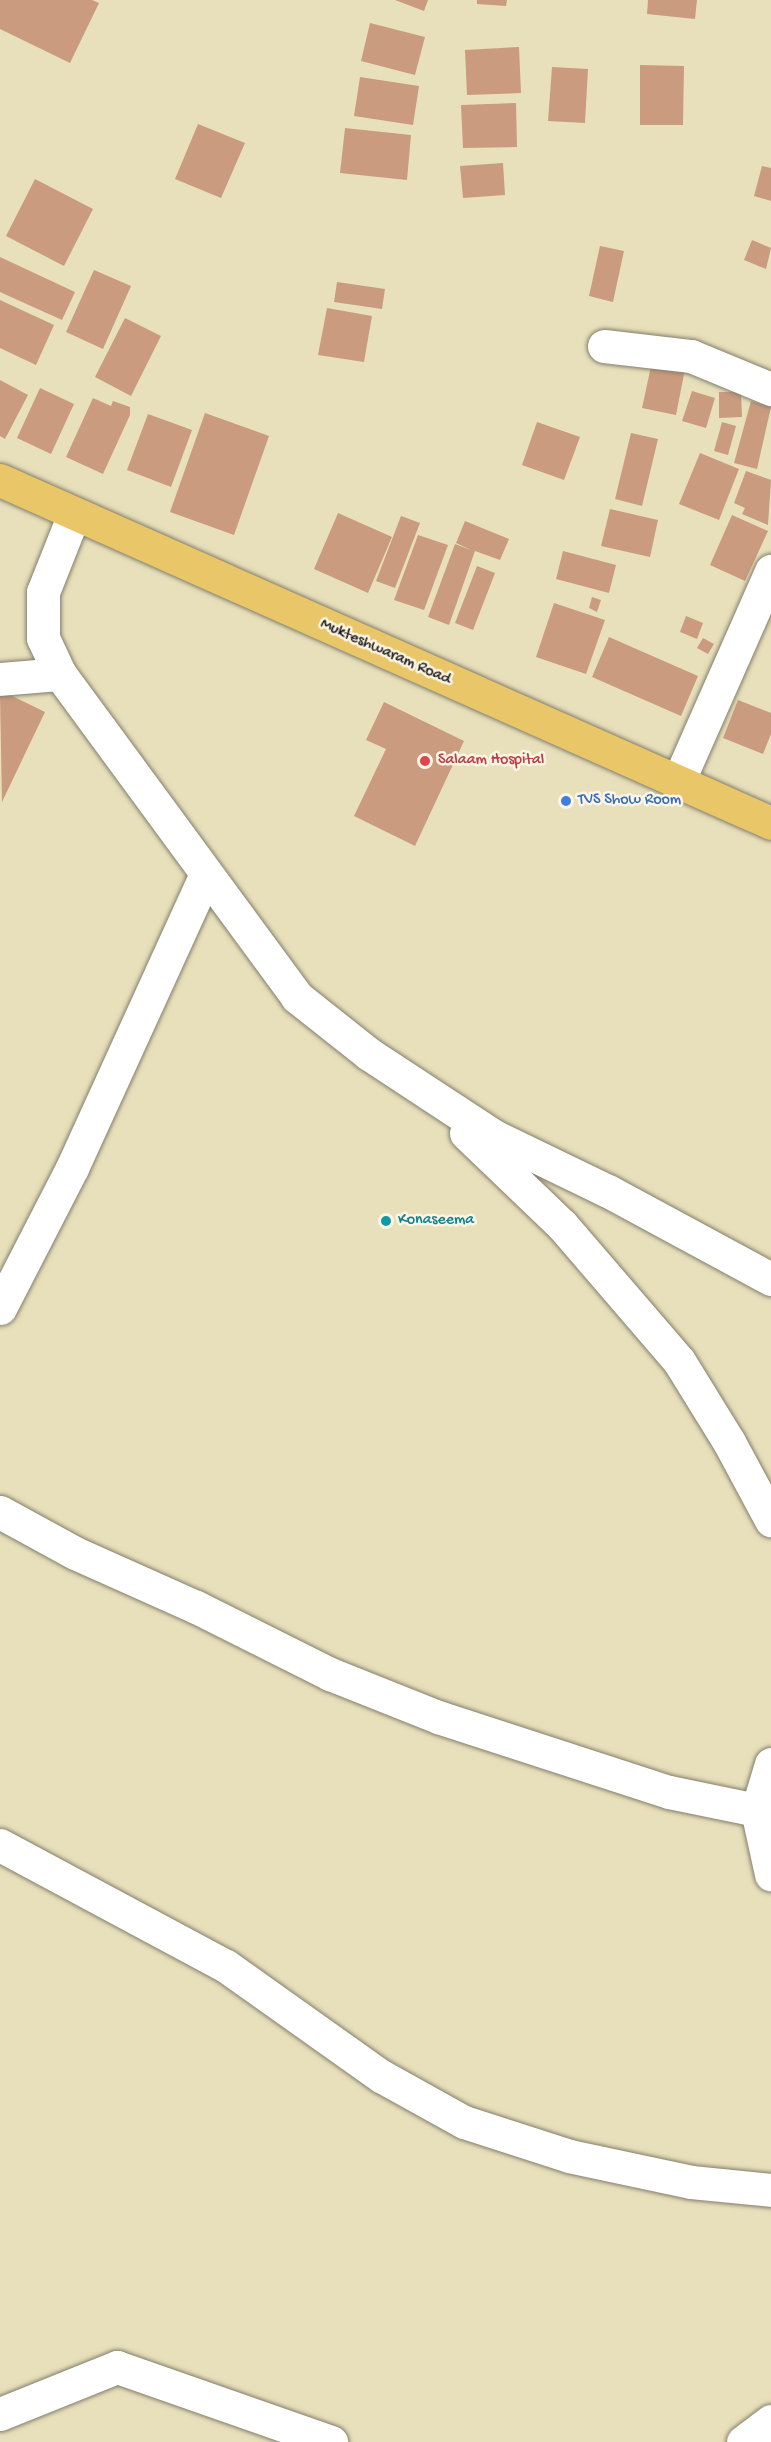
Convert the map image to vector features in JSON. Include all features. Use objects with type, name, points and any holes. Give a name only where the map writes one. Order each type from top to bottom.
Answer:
[{"type":"main road","name":"Mukteshwaram Road","points":[[0,480],[771,824]]},
{"type":"street","points":[[604,346],[692,356],[771,389]]},
{"type":"street","points":[[74,514],[43,592],[43,638],[60,674],[297,997],[424,1092],[494,1136],[608,1191],[771,1279]]},
{"type":"street","points":[[678,782],[771,571]]},
{"type":"street","points":[[0,679],[60,674]]},
{"type":"street","points":[[0,1308],[72,1168],[206,874]]},
{"type":"street","points":[[424,1092],[562,1226],[679,1361],[729,1442],[771,1520]]},
{"type":"street","points":[[0,1512],[75,1553],[196,1607],[330,1674],[438,1717],[669,1792],[757,1810]]},
{"type":"street","points":[[771,1764],[757,1810],[771,1875]]},
{"type":"street","points":[[0,1845],[226,1966],[381,2076],[464,2122],[569,2156],[691,2182],[771,2190]]},
{"type":"street","points":[[0,2414],[117,2367],[331,2442]]},
{"type":"building","points":[[0,0],[92,0],[99,3],[70,63],[0,29]]},
{"type":"building","points":[[395,0],[428,0],[424,11]]},
{"type":"building","points":[[477,0],[507,0],[506,6],[477,4]]},
{"type":"building","points":[[648,0],[697,0],[695,19],[647,14]]},
{"type":"building","points":[[370,23],[425,37],[415,75],[361,61]]},
{"type":"building","points":[[519,47],[521,93],[467,95],[465,50]]},
{"type":"building","points":[[640,65],[684,66],[683,125],[640,125]]},
{"type":"building","points":[[552,67],[588,69],[585,123],[548,121]]},
{"type":"building","points":[[360,77],[419,86],[413,125],[354,116]]},
{"type":"building","points":[[516,103],[517,147],[463,148],[461,105]]},
{"type":"building","points":[[198,124],[245,143],[221,198],[175,179]]},
{"type":"building","points":[[345,128],[411,135],[407,180],[340,173]]},
{"type":"building","points":[[503,163],[505,195],[463,198],[460,166]]},
{"type":"building","points":[[762,166],[771,168],[771,201],[754,196]]},
{"type":"building","points":[[35,179],[93,209],[64,266],[6,236]]},
{"type":"building","points":[[752,240],[771,248],[766,269],[744,260]]},
{"type":"building","points":[[600,246],[624,251],[613,302],[589,296]]},
{"type":"building","points":[[0,257],[75,292],[62,320],[0,292]]},
{"type":"building","points":[[94,270],[131,286],[103,349],[66,332]]},
{"type":"building","points":[[337,282],[385,289],[382,309],[334,302]]},
{"type":"building","points":[[0,300],[54,325],[36,365],[0,348]]},
{"type":"building","points":[[327,308],[372,316],[364,362],[318,355]]},
{"type":"building","points":[[125,318],[161,336],[131,396],[95,377]]},
{"type":"building","points":[[653,357],[686,364],[676,415],[642,408]]},
{"type":"building","points":[[0,380],[28,395],[5,439],[0,436]]},
{"type":"building","points":[[40,388],[74,404],[51,454],[17,438]]},
{"type":"building","points":[[692,391],[715,398],[706,428],[682,421]]},
{"type":"building","points":[[719,392],[741,392],[742,417],[719,418]]},
{"type":"building","points":[[93,398],[111,406],[113,401],[130,407],[130,415],[103,474],[66,457]]},
{"type":"building","points":[[751,401],[771,407],[757,469],[734,463]]},
{"type":"building","points":[[205,413],[269,436],[234,535],[170,512]]},
{"type":"building","points":[[148,414],[192,430],[171,487],[127,470]]},
{"type":"building","points":[[537,422],[580,437],[564,480],[522,465]]},
{"type":"building","points":[[722,422],[736,426],[728,455],[714,451]]},
{"type":"building","points":[[631,433],[658,439],[642,506],[615,499]]},
{"type":"building","points":[[700,453],[739,469],[719,520],[679,504]]},
{"type":"building","points":[[746,471],[771,480],[768,525],[742,514],[745,508],[734,503]]},
{"type":"building","points":[[610,509],[658,520],[650,557],[601,546]]},
{"type":"building","points":[[338,513],[392,537],[368,593],[314,569]]},
{"type":"building","points":[[732,515],[768,531],[745,581],[710,565]]},
{"type":"building","points":[[401,516],[420,523],[395,588],[376,581]]},
{"type":"building","points":[[465,521],[509,539],[500,560],[475,551],[449,625],[428,617],[455,544],[471,550],[456,543]]},
{"type":"building","points":[[418,535],[448,545],[424,610],[394,600]]},
{"type":"building","points":[[563,551],[616,565],[609,593],[556,579]]},
{"type":"building","points":[[477,566],[495,573],[473,630],[455,623]]},
{"type":"building","points":[[592,597],[601,600],[597,612],[589,608]]},
{"type":"building","points":[[554,603],[605,620],[586,674],[536,657]]},
{"type":"building","points":[[686,616],[703,623],[697,639],[680,632]]},
{"type":"building","points":[[609,637],[698,676],[681,716],[592,677]]},
{"type":"building","points":[[703,638],[714,644],[708,654],[697,648]]},
{"type":"building","points":[[2,691],[45,712],[2,802],[0,695]]},
{"type":"building","points":[[738,700],[771,713],[771,734],[763,754],[723,738]]},
{"type":"building","points":[[384,702],[464,741],[415,846],[354,816],[386,749],[366,740]]},
{"type":"place","name":"Salaam Hospital","points":[[425,761]]},
{"type":"place","name":"TVS Show Room","points":[[566,801]]},
{"type":"place","name":"Konaseema","points":[[386,1221]]}]
